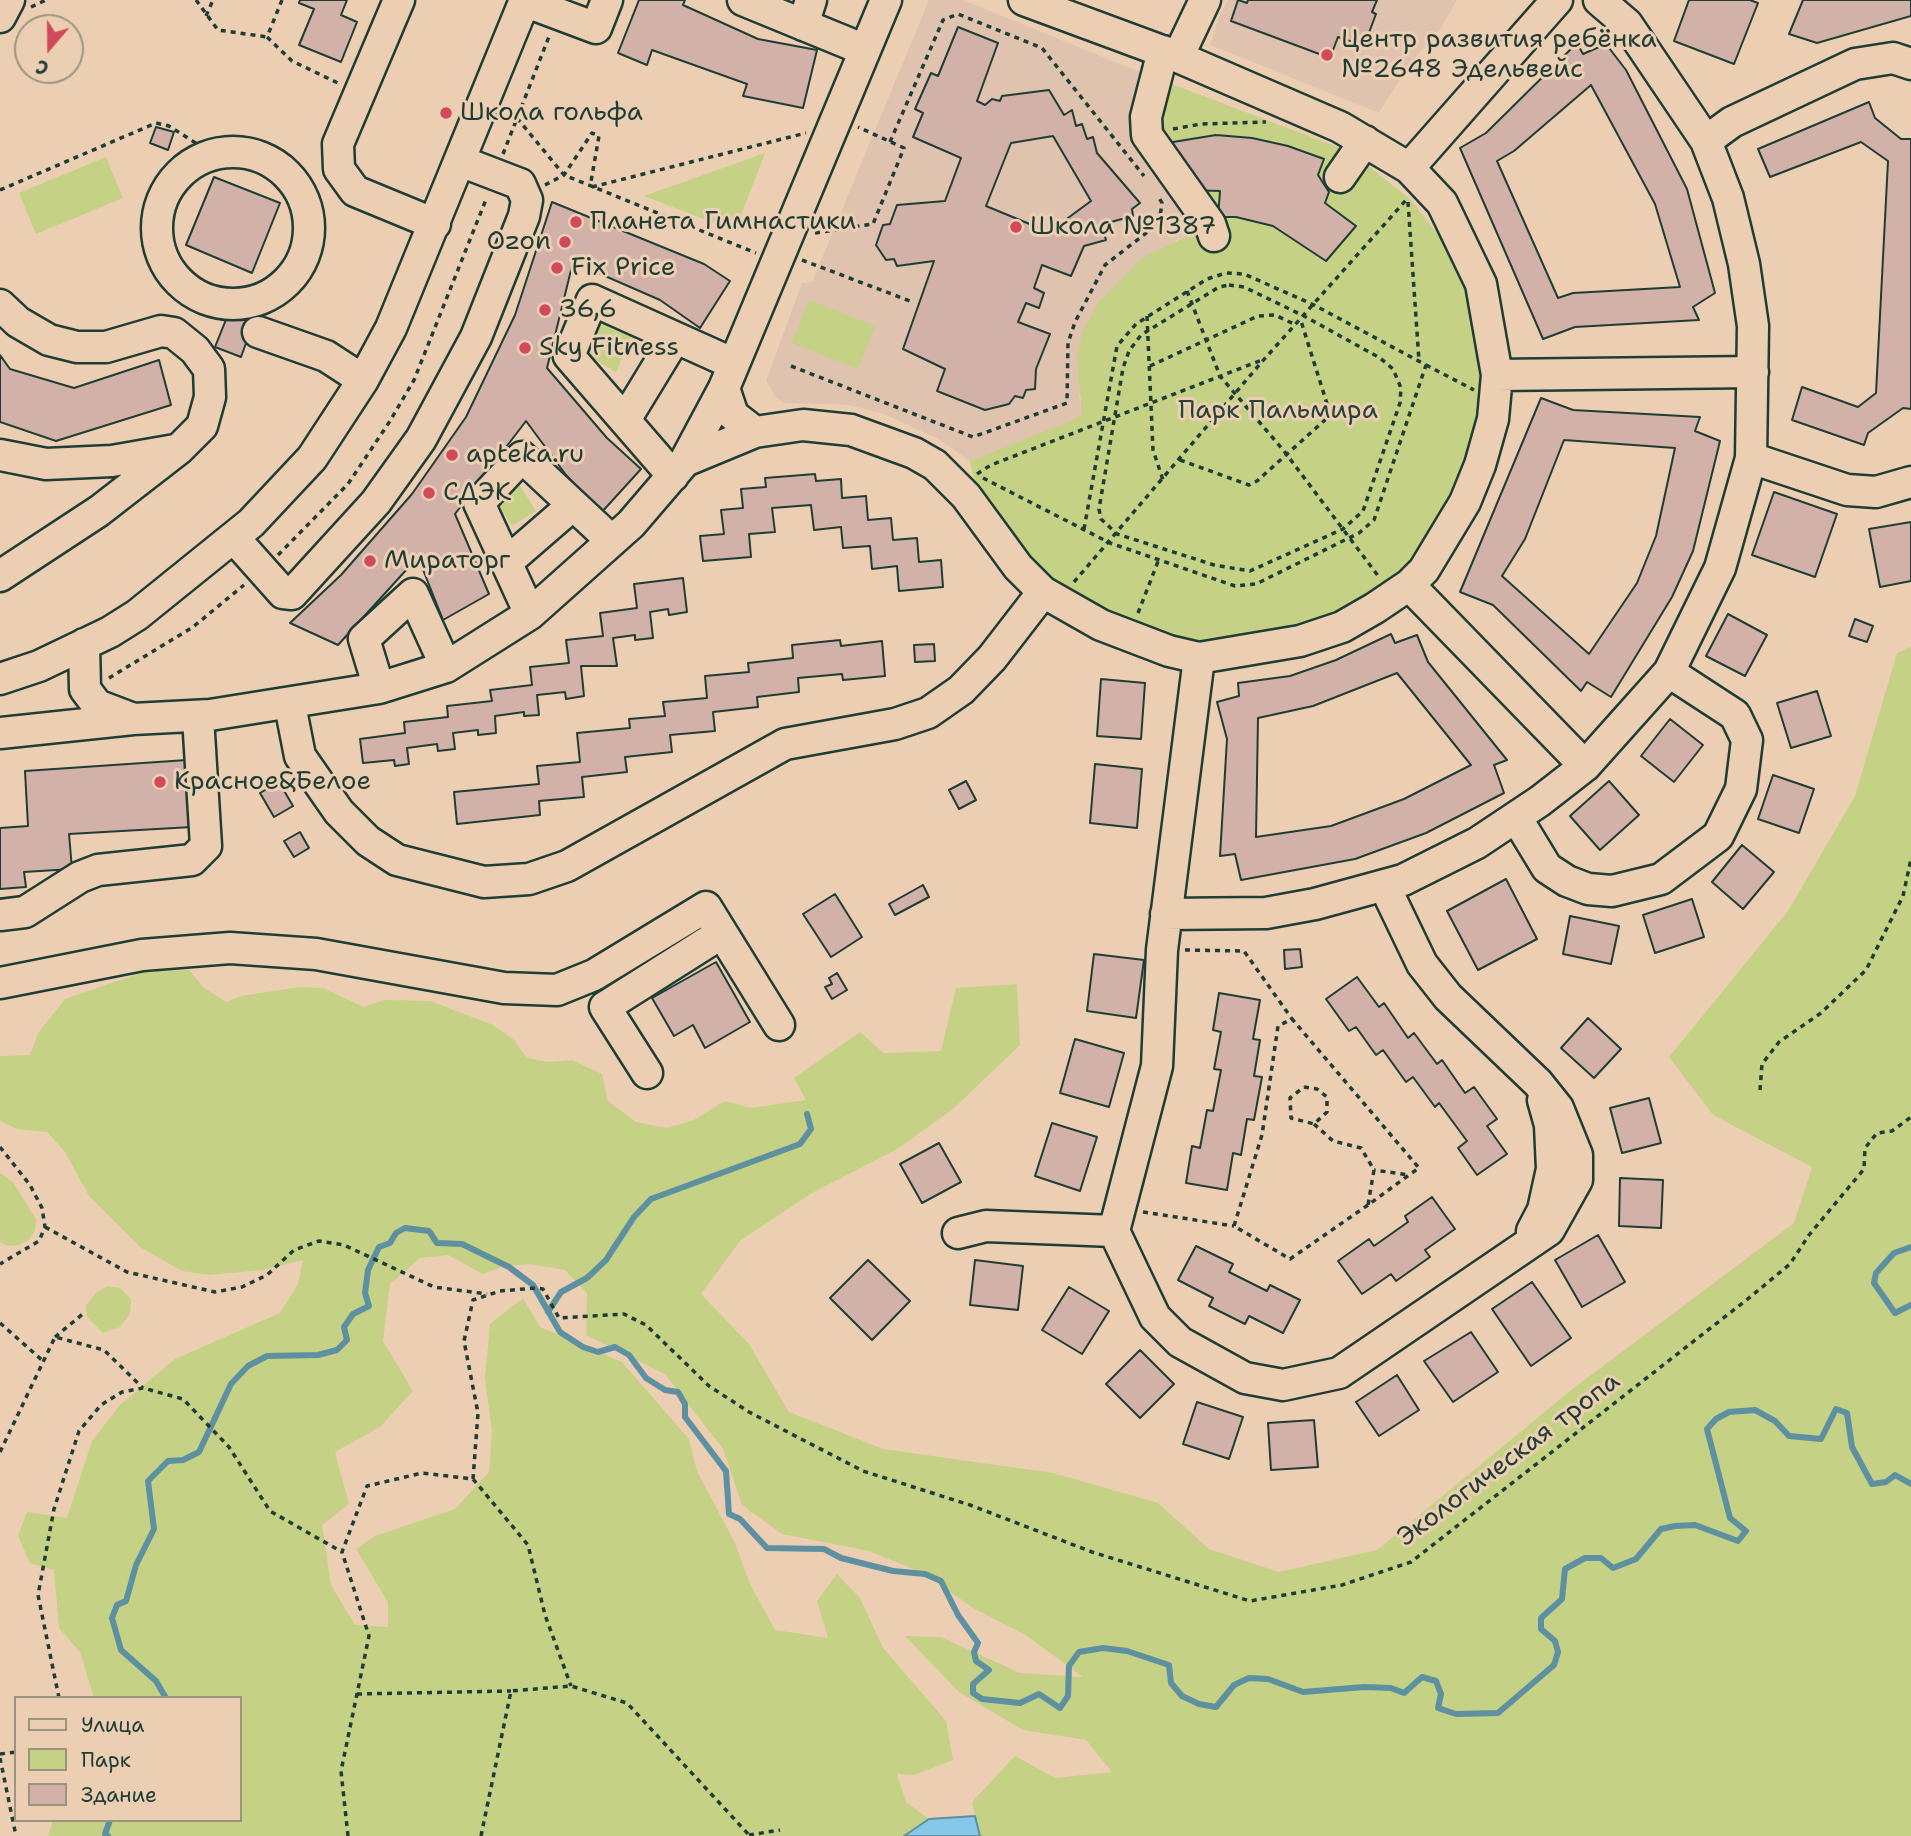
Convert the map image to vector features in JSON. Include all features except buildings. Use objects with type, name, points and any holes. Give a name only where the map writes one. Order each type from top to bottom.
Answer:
[{"type":"street","points":[[0,17],[9,0]]},
{"type":"street","points":[[398,0],[338,144],[339,169],[355,191],[435,224]]},
{"type":"street","points":[[0,679],[39,666],[137,615],[234,538],[280,495],[312,458],[363,380],[391,328],[524,1],[596,28],[607,0]]},
{"type":"street","points":[[743,0],[807,12],[865,50]]},
{"type":"street","points":[[0,733],[133,719],[198,716],[290,705],[379,688],[446,667],[530,614],[612,541],[679,468],[729,376],[886,0]]},
{"type":"street","points":[[679,468],[755,432],[803,425],[851,430],[914,453],[952,480],[1017,566],[1050,597],[1129,637],[1199,657],[1300,641],[1342,626],[1401,591],[1441,545],[1465,502],[1480,465],[1493,419],[1496,388],[1481,284],[1442,203],[1413,183],[1365,141],[1340,127],[1171,54],[1024,0]]},
{"type":"street","points":[[1205,0],[1171,54],[1146,117],[1147,135],[1210,224],[1214,236]]},
{"type":"street","points":[[1413,183],[1557,0]]},
{"type":"street","points":[[1166,915],[1266,913],[1315,904],[1403,880],[1477,843],[1585,766],[1670,672],[1720,568],[1746,486],[1751,458],[1753,326],[1744,264],[1728,198],[1706,141],[1665,75],[1615,5]]},
{"type":"street","points":[[1706,141],[1732,122],[1855,64],[1893,58],[1911,64]]},
{"type":"street","points":[[1340,177],[1365,141]]},
{"type":"street","points":[[250,153],[278,165],[301,191],[310,224],[303,262],[281,289],[256,302],[210,300],[194,294],[173,275],[160,250],[157,225],[162,199],[170,185],[189,166],[213,154],[250,153]]},
{"type":"street","points":[[234,538],[283,593],[292,594],[376,502],[421,439],[476,337],[524,216],[527,200],[520,184],[460,161]]},
{"type":"street","points":[[174,333],[194,294]]},
{"type":"street","points":[[679,468],[625,420],[569,356],[592,300],[675,338],[729,376],[733,415],[755,432]]},
{"type":"street","points":[[0,305],[18,322],[49,340],[77,347],[106,347],[161,331],[174,333],[195,350],[209,369],[210,387],[202,426],[179,449],[99,511],[0,576]]},
{"type":"street","points":[[258,332],[326,356],[363,380]]},
{"type":"street","points":[[625,420],[675,338]]},
{"type":"street","points":[[1496,388],[1753,372]]},
{"type":"street","points":[[0,455],[46,464],[111,461],[179,449]]},
{"type":"street","points":[[530,614],[478,503],[522,457],[612,541]]},
{"type":"street","points":[[1751,458],[1847,490],[1876,492],[1911,482]]},
{"type":"street","points":[[506,563],[573,505]]},
{"type":"street","points":[[1401,591],[1585,766]]},
{"type":"street","points":[[379,688],[364,639],[414,594],[446,667]]},
{"type":"street","points":[[290,705],[300,756],[339,812],[368,841],[397,860],[472,879],[529,879],[567,866],[785,744],[895,724],[928,713],[961,690],[1050,597]]},
{"type":"street","points":[[84,644],[85,690],[97,705],[133,719]]},
{"type":"street","points":[[1199,657],[1162,950],[1157,1066],[1117,1220],[1155,1317],[1180,1342],[1245,1378],[1283,1385],[1339,1373],[1549,1230],[1577,1180],[1577,1155],[1571,1133],[1558,1108],[1538,1083],[1448,997],[1423,964],[1384,885]]},
{"type":"street","points":[[1516,817],[1547,868],[1567,881],[1588,889],[1612,891],[1661,879],[1718,836],[1741,789],[1746,740],[1735,715],[1670,672]]},
{"type":"street","points":[[0,915],[25,912],[80,877],[98,870],[192,860],[206,846],[198,716]]},
{"type":"street","points":[[0,983],[142,955],[230,948],[316,954],[504,988],[557,990],[594,975],[706,907],[779,1025]]},
{"type":"street","points":[[647,1073],[605,1007],[722,933]]},
{"type":"street","points":[[958,1233],[986,1226],[1117,1220]]},
{"type":"path","points":[[196,0],[218,30],[267,37],[292,61],[359,93]]},
{"type":"path","points":[[206,16],[213,0]]},
{"type":"path","points":[[267,37],[282,0]]},
{"type":"path","points":[[890,142],[943,20],[958,13],[1042,48],[1148,182]]},
{"type":"path","points":[[517,118],[564,175],[590,187],[782,250],[910,301]]},
{"type":"path","points":[[1147,135],[1201,124],[1272,121]]},
{"type":"path","points":[[0,190],[156,122],[169,126],[213,154]]},
{"type":"path","points":[[590,187],[835,122],[904,148],[873,223],[833,232],[782,250]]},
{"type":"path","points":[[564,175],[592,133],[599,136],[590,187]]},
{"type":"path","points":[[1050,597],[1110,543],[1264,360],[1314,305],[1413,183]]},
{"type":"path","points":[[1413,183],[1419,361]]},
{"type":"path","points":[[791,366],[973,437],[1067,403],[1068,343],[1075,322],[1105,265],[1159,222],[1162,203],[1156,192]]},
{"type":"path","points":[[1084,529],[1117,346],[1127,332],[1147,316],[1207,279],[1234,273],[1314,305],[1426,365],[1496,388]]},
{"type":"path","points":[[1236,285],[1304,316],[1380,358],[1399,379],[1400,404],[1366,506],[1343,529],[1250,571],[1214,565],[1117,534],[1101,519],[1099,509],[1129,351],[1148,331],[1193,303],[1219,287],[1236,285]]},
{"type":"path","points":[[1187,291],[1220,376],[1287,455],[1350,538],[1401,591]]},
{"type":"path","points":[[1149,366],[1258,316],[1275,315],[1296,325]]},
{"type":"path","points":[[1147,316],[1153,450],[1163,480]]},
{"type":"path","points":[[1180,460],[1249,485],[1257,481],[1325,420],[1328,407],[1300,320]]},
{"type":"path","points":[[1264,360],[991,465],[975,475],[1110,543],[1235,586],[1246,586],[1265,581],[1350,538],[1374,520],[1426,365]]},
{"type":"path","points":[[1109,380],[1121,382]]},
{"type":"path","points":[[1383,454],[1396,458]]},
{"type":"path","points":[[1129,637],[1159,559]]},
{"type":"path","points":[[1760,1090],[1762,1064],[1779,1042],[1821,1013],[1866,970],[1903,896],[1911,859]]},
{"type":"path","points":[[1117,1220],[1234,1226],[1290,1259],[1419,1168],[1292,1018],[1244,951],[1162,950]]},
{"type":"path","points":[[1234,1226],[1262,1135],[1278,1026],[1292,1018]]},
{"type":"path","points":[[1314,1124],[1327,1112],[1327,1097],[1317,1088],[1304,1087],[1290,1098],[1291,1118],[1314,1124],[1333,1141],[1361,1148],[1374,1170],[1368,1205]]},
{"type":"path","name":"Экологическая тропа","points":[[488,1294],[543,1289],[559,1318],[624,1314],[646,1325],[709,1386],[739,1405],[863,1471],[970,1504],[1103,1555],[1246,1600],[1266,1600],[1342,1585],[1411,1562],[1790,1264],[1809,1234],[1864,1169],[1866,1146],[1877,1133],[1892,1131],[1911,1117]]},
{"type":"path","points":[[0,1147],[30,1185],[42,1209],[45,1227],[38,1241],[0,1264]]},
{"type":"path","points":[[1374,1170],[1409,1175]]},
{"type":"path","points":[[45,1227],[127,1272],[215,1293],[242,1287],[267,1275],[294,1250],[319,1241],[344,1245],[434,1287],[488,1294]]},
{"type":"path","points":[[473,1479],[478,1413],[464,1341],[473,1300],[488,1294]]},
{"type":"path","points":[[0,1452],[55,1337],[84,1313]]},
{"type":"path","points":[[0,1323],[43,1361]]},
{"type":"path","points":[[55,1337],[104,1350],[143,1388]]},
{"type":"path","points":[[59,1696],[38,1595],[54,1509],[79,1431],[101,1405],[122,1392],[143,1388],[183,1399],[229,1447],[270,1511],[342,1552]]},
{"type":"path","points":[[348,1836],[341,1771],[369,1636],[342,1552],[367,1486],[422,1473],[473,1479],[528,1545],[545,1615],[571,1686]]},
{"type":"path","points":[[357,1694],[511,1691],[571,1686],[627,1703],[749,1836],[780,1830]]},
{"type":"path","points":[[481,1836],[511,1691]]},
{"type":"path","points":[[0,1756],[16,1836]]},
{"type":"shaded area","name":"Школа №1387","points":[[929,0],[963,0],[1145,74],[1198,223],[1194,233],[1176,240],[1079,395],[1083,416],[970,461],[938,439],[884,414],[849,405],[784,403],[776,398],[766,381],[802,283],[812,282]]},
{"type":"shaded area","name":"Центр развития ребёнка №2648 Эдельвейс","points":[[1228,0],[1457,0],[1441,28],[1408,66],[1379,113],[1210,45],[1220,14]]},
{"type":"green space","name":"Парк Пальмира","points":[[1145,74],[1351,152],[1410,199],[1448,247],[1470,305],[1479,348],[1482,390],[1478,420],[1458,487],[1414,560],[1400,575],[1337,616],[1307,627],[1245,639],[1195,641],[1177,638],[1091,606],[1035,569],[977,493],[970,461],[1082,416],[1077,355],[1083,331],[1099,302],[1142,258],[1194,233],[1198,223],[1135,135]]},
{"type":"green space","points":[[765,153],[735,231],[644,196]]},
{"type":"green space","points":[[106,157],[123,198],[36,234],[19,193]]},
{"type":"green space","points":[[809,300],[875,326],[858,369],[792,343]]},
{"type":"green space","points":[[596,314],[633,333],[616,372],[579,350]]},
{"type":"green space","points":[[519,484],[536,511],[512,526],[495,499]]},
{"type":"green space","points":[[1911,647],[1911,1836],[980,1836],[972,1802],[1015,1756],[1055,1778],[1112,1772],[1086,1740],[1023,1730],[959,1692],[905,1636],[941,1637],[1020,1673],[1083,1677],[1027,1636],[973,1608],[925,1574],[869,1551],[782,1534],[742,1505],[723,1449],[665,1374],[586,1335],[587,1293],[565,1270],[530,1264],[505,1266],[483,1274],[448,1255],[420,1258],[390,1284],[383,1341],[413,1391],[380,1427],[335,1452],[349,1504],[322,1525],[331,1585],[355,1625],[388,1627],[388,1602],[356,1549],[375,1536],[455,1509],[489,1472],[492,1432],[485,1378],[490,1324],[523,1298],[540,1327],[622,1362],[689,1439],[697,1471],[735,1543],[750,1584],[775,1630],[828,1638],[817,1601],[837,1574],[860,1598],[883,1648],[946,1721],[953,1760],[914,1775],[897,1774],[906,1802],[929,1819],[904,1836],[48,1836],[52,1822],[242,1822],[242,1696],[93,1696],[80,1652],[59,1628],[54,1570],[30,1563],[18,1536],[27,1512],[67,1518],[92,1441],[120,1405],[175,1359],[280,1313],[298,1284],[303,1260],[263,1270],[209,1275],[182,1271],[140,1247],[89,1196],[65,1152],[47,1132],[17,1129],[0,1121],[0,1056],[30,1055],[38,1033],[65,999],[146,971],[189,970],[203,987],[226,1002],[241,996],[300,987],[323,988],[364,1007],[384,1000],[430,1001],[493,1025],[514,1040],[527,1058],[549,1062],[572,1060],[602,1074],[608,1101],[636,1122],[667,1128],[694,1120],[725,1101],[751,1108],[806,1100],[794,1078],[860,1032],[884,1053],[941,1051],[956,988],[1017,984],[1020,1045],[953,1109],[897,1149],[812,1193],[741,1240],[701,1294],[749,1344],[789,1412],[883,1449],[1053,1473],[1158,1503],[1209,1549],[1279,1572],[1377,1550],[1575,1387],[1794,1223],[1812,1167],[1713,1115],[1669,1057],[1788,911],[1855,796],[1897,653]]},
{"type":"green space","points":[[0,1173],[13,1182],[36,1219],[35,1230],[29,1240],[19,1245],[7,1246],[0,1242]]},
{"type":"green space","points":[[108,1286],[120,1288],[131,1299],[130,1314],[120,1327],[103,1333],[87,1317],[86,1305],[97,1292]]},
{"type":"water","points":[[975,1816],[980,1836],[904,1836],[929,1819]]},
{"type":"waterway","points":[[548,1312],[561,1292],[587,1278],[606,1260],[634,1217],[651,1199],[800,1144],[811,1129],[807,1114]]},
{"type":"waterway","points":[[165,1696],[156,1681],[121,1650],[112,1618],[117,1605],[126,1601],[136,1565],[154,1529],[148,1481],[168,1461],[183,1460],[199,1452],[231,1384],[248,1366],[267,1356],[318,1355],[337,1350],[347,1340],[344,1327],[353,1314],[369,1306],[365,1293],[368,1270],[379,1247],[390,1243],[396,1233],[405,1228],[429,1231],[437,1243],[462,1244],[509,1267],[533,1285],[560,1332],[583,1347],[598,1352],[615,1347],[629,1355],[646,1378],[665,1390],[678,1392],[685,1404],[685,1417],[726,1471],[729,1514],[740,1519],[767,1548],[824,1549],[841,1558],[893,1571],[925,1574],[941,1581],[958,1615],[978,1643],[974,1652],[976,1661],[989,1670],[973,1684],[973,1693],[982,1699],[1020,1703],[1039,1694],[1060,1708],[1068,1696],[1069,1666],[1079,1652],[1103,1648],[1127,1651],[1169,1665],[1171,1683],[1182,1696],[1199,1704],[1216,1707],[1234,1685],[1249,1678],[1268,1679],[1303,1692],[1364,1687],[1391,1688],[1404,1693],[1422,1677],[1436,1681],[1441,1694],[1438,1708],[1456,1714],[1498,1713],[1554,1665],[1558,1652],[1555,1641],[1541,1629],[1541,1618],[1562,1599],[1565,1569],[1585,1558],[1601,1558],[1613,1568],[1636,1559],[1661,1529],[1675,1526],[1695,1525],[1738,1541],[1746,1531],[1730,1518],[1707,1429],[1716,1419],[1729,1412],[1755,1410],[1775,1421],[1789,1436],[1821,1439],[1836,1409],[1847,1413],[1852,1447],[1872,1484],[1886,1482],[1895,1475],[1911,1484]]},
{"type":"waterway","points":[[1911,1247],[1894,1253],[1876,1273],[1874,1283],[1895,1313],[1911,1305]]},
{"type":"waterway","points":[[108,1836],[105,1834],[109,1822]]},
{"type":"place","name":"Центр развития ребёнка №2648 Эдельвейс","points":[[1327,55]]},
{"type":"place","name":"Школа гольфа","points":[[446,113]]},
{"type":"place","name":"Планета Гимнастики","points":[[576,222]]},
{"type":"place","name":"Школа №1387","points":[[1016,227]]},
{"type":"place","name":"Ozon","points":[[565,242]]},
{"type":"place","name":"Fix Price","points":[[557,268]]},
{"type":"place","name":"36,6","points":[[545,310]]},
{"type":"place","name":"Sky Fitness","points":[[525,348]]},
{"type":"place","name":"apteka.ru","points":[[452,455]]},
{"type":"place","name":"СДЭК","points":[[429,493]]},
{"type":"place","name":"Мираторг","points":[[370,561]]},
{"type":"place","name":"Красное&Белое","points":[[160,782]]}]
